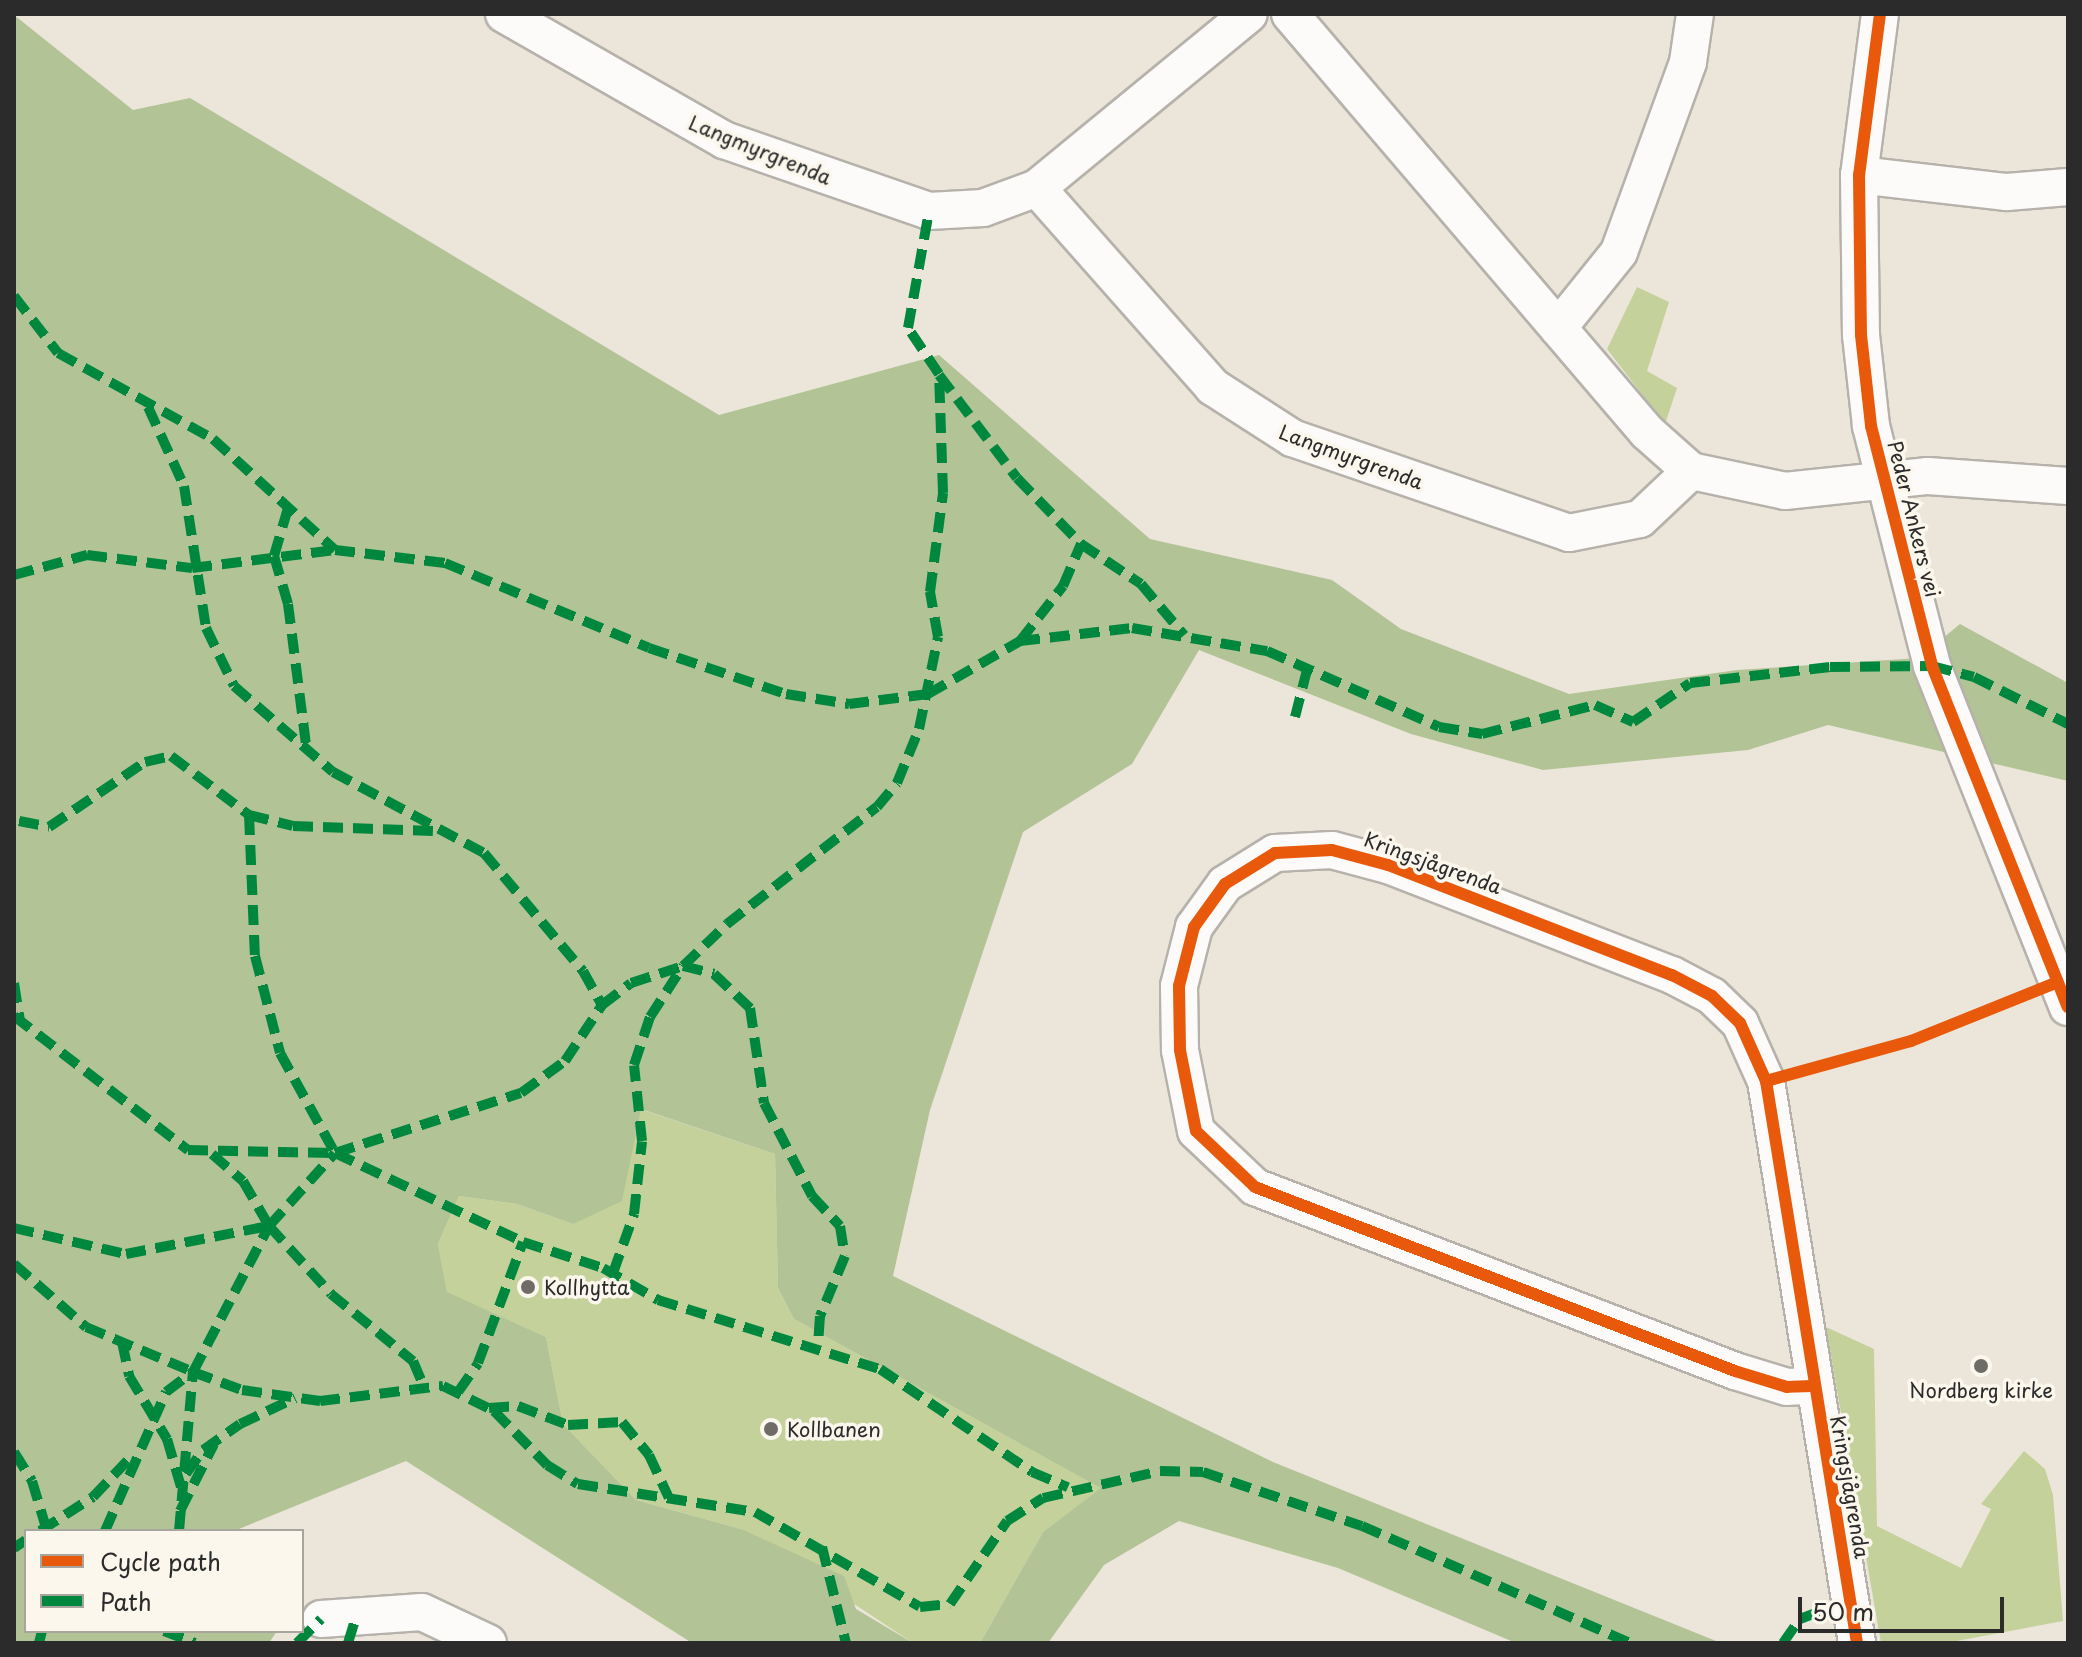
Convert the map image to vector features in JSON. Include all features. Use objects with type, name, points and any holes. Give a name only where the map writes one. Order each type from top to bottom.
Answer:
[{"type":"street","name":"Langmyrgrenda","points":[[504,14],[724,140],[929,211],[983,208],[1037,188],[1249,14]]},
{"type":"street","points":[[1290,14],[1558,328],[1691,471],[1785,491],[1928,476],[2068,486]]},
{"type":"street","points":[[1558,328],[1619,252],[1688,62],[1695,14]]},
{"type":"street","name":"Peder Ankers vei","points":[[1880,14],[1859,175],[1861,335],[1883,482],[1932,666],[2068,1007]]},
{"type":"street","points":[[1859,175],[2007,192],[2068,187]]},
{"type":"street","name":"Langmyrgrenda","points":[[1037,188],[1213,387],[1292,438],[1569,533],[1640,519],[1691,471]]},
{"type":"street","name":"Kringsjågrenda","points":[[1812,1386],[1787,1387],[1735,1371],[1255,1187],[1196,1131],[1180,1050],[1179,986],[1194,927],[1225,884],[1275,853],[1332,850],[1388,865],[1712,996],[1740,1023],[1766,1081],[1812,1386],[1857,1643]]},
{"type":"street","points":[[321,1619],[422,1612],[488,1643]]},
{"type":"green space","points":[[14,15],[133,110],[190,98],[719,415],[939,355],[1150,539],[1332,580],[1401,629],[1569,694],[1737,670],[1919,658],[1960,624],[2068,683],[2068,781],[1828,725],[1748,750],[1543,770],[1411,734],[1199,650],[1132,764],[1023,832],[930,1110],[893,1276],[1273,1462],[1721,1643],[1516,1643],[1338,1568],[1179,1521],[1104,1565],[1048,1643],[980,1643],[1043,1532],[1101,1488],[794,1319],[778,1288],[775,1154],[641,1109],[622,1201],[573,1224],[517,1204],[459,1196],[438,1244],[447,1292],[546,1337],[563,1424],[636,1500],[741,1529],[844,1576],[856,1609],[913,1643],[692,1643],[406,1461],[239,1529],[24,1529],[24,1633],[276,1633],[269,1643],[14,1643]]},
{"type":"green space","points":[[1637,287],[1669,302],[1647,371],[1677,388],[1665,424],[1607,349]]},
{"type":"green space","points":[[640,1109],[775,1154],[778,1288],[794,1319],[1102,1488],[1043,1532],[980,1643],[913,1643],[741,1529],[636,1500],[563,1424],[546,1337],[447,1293],[438,1244],[459,1196],[517,1204],[573,1224]]},
{"type":"green space","points":[[1826,1327],[1874,1349],[1877,1526],[1961,1568],[1991,1509],[1981,1504],[2024,1451],[2045,1469],[2053,1495],[2063,1621],[1946,1643],[1881,1643]]},
{"type":"marked path","points":[[613,1273],[634,1214],[642,1141],[634,1065],[650,1017],[683,966],[727,924],[877,807],[897,783],[919,729],[938,637],[930,592],[943,493],[939,374],[908,328],[929,211]]},
{"type":"marked path","points":[[14,296],[58,353],[213,439],[335,550],[445,563],[649,648],[786,694],[849,704],[928,694],[1020,641],[1132,628],[1267,651],[1439,727],[1482,734],[1595,705],[1633,722],[1690,683],[1830,667],[1932,666],[1974,677],[2068,724]]},
{"type":"marked path","points":[[939,375],[1017,478],[1081,544],[1141,584],[1184,635]]},
{"type":"marked path","points":[[148,407],[184,486],[206,628],[234,686],[333,772],[484,853],[583,971],[602,1005]]},
{"type":"marked path","points":[[288,508],[274,556],[288,604],[306,744]]},
{"type":"marked path","points":[[1020,641],[1063,586],[1081,544]]},
{"type":"marked path","points":[[14,575],[87,555],[192,568],[335,550]]},
{"type":"marked path","points":[[1295,717],[1307,670]]},
{"type":"marked path","points":[[19,821],[49,827],[145,762],[171,756],[249,815],[293,826],[433,831]]},
{"type":"marked path","points":[[249,815],[255,956],[280,1053],[335,1153],[523,1242],[603,1268],[658,1300],[880,1369],[1032,1472],[1068,1487]]},
{"type":"marked path","points":[[14,1016],[188,1150],[335,1153],[521,1093],[565,1061],[602,1005],[631,983],[683,966],[714,974],[750,1008],[764,1103],[812,1196],[840,1226],[845,1256],[820,1316],[818,1345]]},
{"type":"marked path","points":[[14,983],[20,1019]]},
{"type":"marked path","points":[[106,1529],[166,1392],[193,1372],[269,1226],[335,1153]]},
{"type":"marked path","points":[[212,1154],[243,1181],[269,1226]]},
{"type":"marked path","points":[[14,1228],[126,1254],[269,1226],[331,1294],[413,1361],[423,1385]]},
{"type":"marked path","points":[[458,1392],[478,1363],[523,1242]]},
{"type":"marked path","points":[[14,1264],[86,1327],[242,1390],[320,1401],[443,1386],[494,1411],[547,1465],[578,1484],[755,1512],[920,1607],[950,1604],[1007,1521],[1043,1498],[1160,1471],[1203,1472],[1362,1526],[1630,1643]]},
{"type":"marked path","points":[[122,1342],[129,1376],[167,1439],[181,1487]]},
{"type":"marked path","points":[[179,1529],[193,1372]]},
{"type":"marked path","points":[[186,1474],[203,1450],[240,1424],[295,1398]]},
{"type":"marked path","points":[[489,1408],[518,1406],[568,1425],[622,1422],[649,1455],[669,1498]]},
{"type":"marked path","points":[[180,1511],[214,1444]]},
{"type":"marked path","points":[[14,1452],[32,1481],[46,1529]]},
{"type":"marked path","points":[[43,1529],[93,1497],[128,1460]]},
{"type":"marked path","points":[[14,1548],[24,1541]]},
{"type":"marked path","points":[[822,1547],[846,1643]]},
{"type":"marked path","points":[[1783,1643],[1800,1619],[1824,1610]]},
{"type":"marked path","points":[[348,1643],[356,1616]]},
{"type":"marked path","points":[[297,1643],[321,1619]]},
{"type":"marked path","points":[[39,1643],[42,1633]]},
{"type":"marked path","points":[[169,1633],[195,1643]]},
{"type":"cycle path","points":[[1880,14],[1859,175],[1861,335],[1871,426],[1932,666],[2068,1007]]},
{"type":"cycle path","points":[[1812,1386],[1787,1387],[1735,1371],[1255,1187],[1196,1131],[1180,1050],[1179,986],[1194,927],[1225,884],[1275,853],[1332,850],[1388,865],[1672,975],[1712,996],[1740,1023],[1766,1081],[1857,1643]]},
{"type":"cycle path","points":[[1766,1081],[1911,1041],[2058,982]]},
{"type":"place","name":"Kollhytta","points":[[528,1287]]},
{"type":"place","name":"Nordberg kirke","points":[[1981,1366]]},
{"type":"place","name":"Kollbanen","points":[[771,1429]]}]
